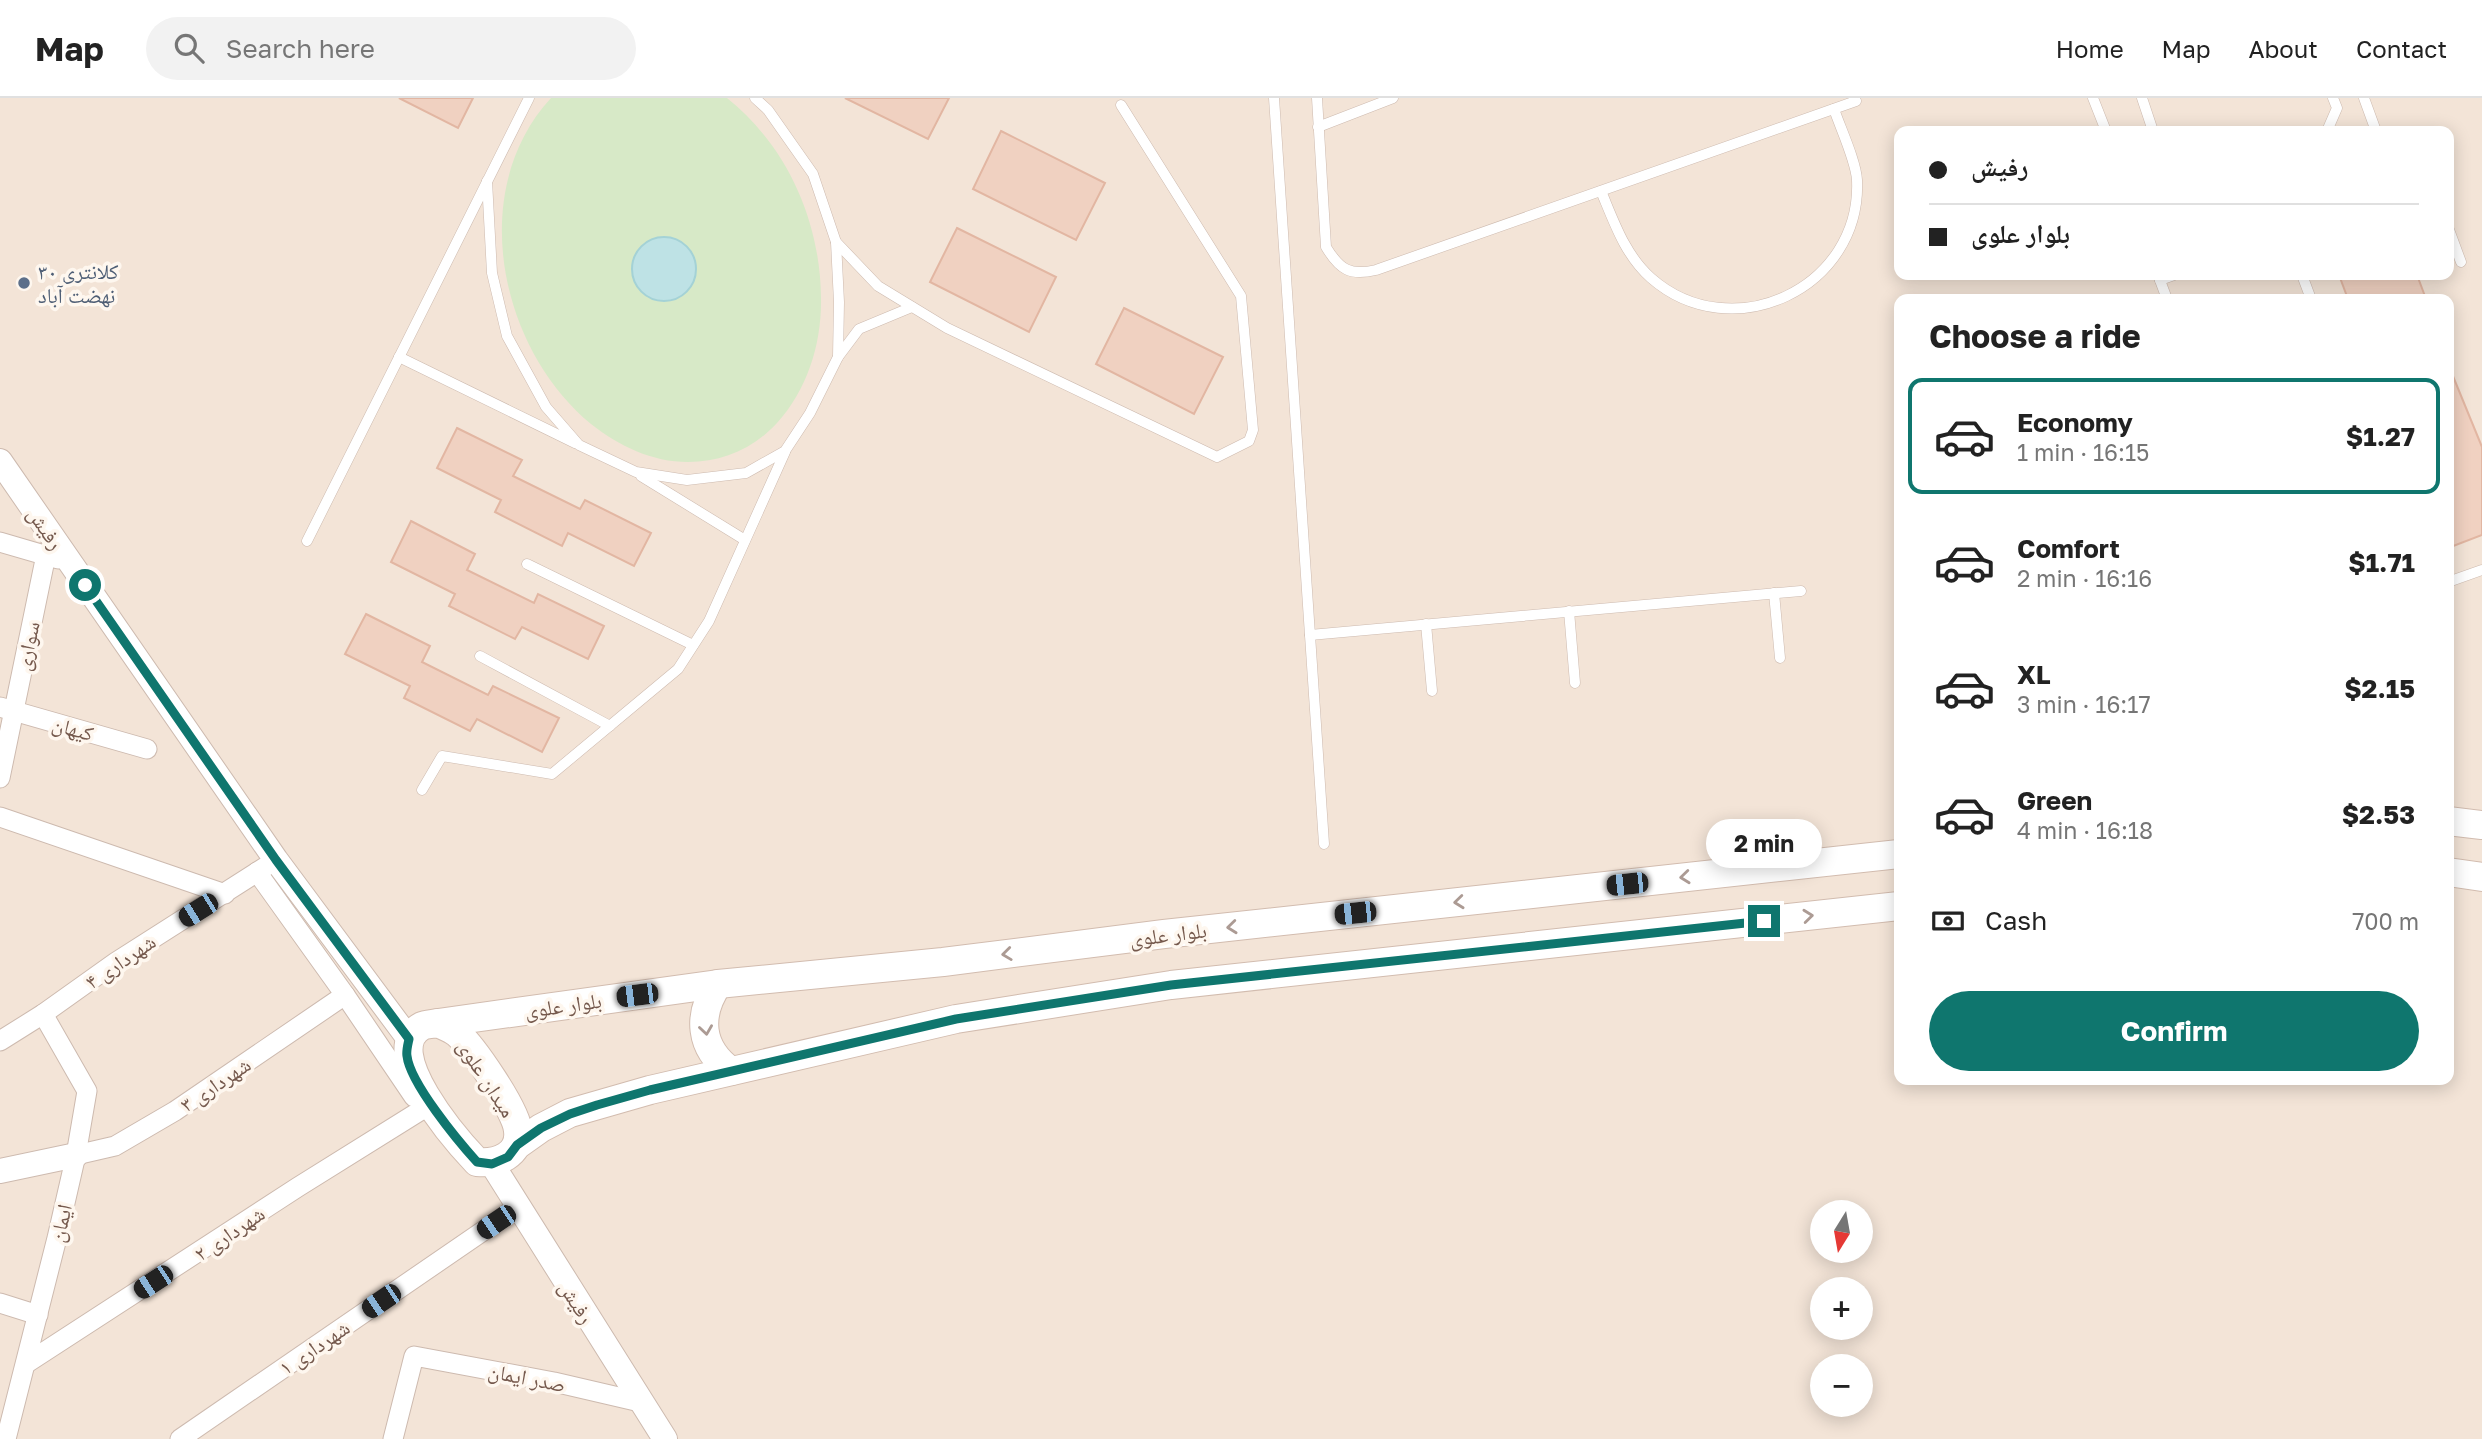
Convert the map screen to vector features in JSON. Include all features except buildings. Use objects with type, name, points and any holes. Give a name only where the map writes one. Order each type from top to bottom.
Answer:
[{"type":"main road","points":[[2454,822],[2482,825]]},
{"type":"main road","name":"بلوار علوی","points":[[438,1023],[718,984],[943,962],[1164,934],[1894,855]]},
{"type":"main road","points":[[2454,873],[2482,877]]},
{"type":"main road","points":[[517,1145],[541,1128],[570,1114],[650,1090],[956,1019],[1171,985],[1894,907]]},
{"type":"main road","points":[[718,984],[706,1007],[705,1032],[710,1048],[720,1063],[731,1070]]},
{"type":"main road","name":"میدان علوی","points":[[409,1039],[421,1026],[438,1023],[457,1032],[482,1063],[512,1113],[518,1131],[517,1145],[508,1157],[492,1164]]},
{"type":"main road","points":[[409,1039],[407,1055],[427,1107],[477,1162],[492,1164]]},
{"type":"street","name":"رفیش","points":[[0,461],[57,559],[267,866],[409,1039]]},
{"type":"street","points":[[0,542],[57,559]]},
{"type":"street","name":"سواری","points":[[0,778],[7,709],[57,559]]},
{"type":"street","name":"کیهان","points":[[7,709],[147,749]]},
{"type":"street","points":[[0,817],[225,894]]},
{"type":"street","points":[[267,866],[345,995],[427,1107]]},
{"type":"street","name":"شهرداری ۴","points":[[0,1041],[116,962],[267,866]]},
{"type":"street","name":"شهرداری ۳","points":[[76,1155],[115,1146],[175,1111],[345,995]]},
{"type":"street","name":"ایمان","points":[[6,1439],[10,1391],[27,1363],[76,1155],[87,1091],[43,1014]]},
{"type":"street","name":"شهرداری ۲","points":[[27,1363],[298,1187],[427,1107]]},
{"type":"street","points":[[0,1171],[76,1155]]},
{"type":"street","name":"رفیش","points":[[492,1164],[665,1439]]},
{"type":"street","name":"شهرداری ۱","points":[[180,1439],[518,1207]]},
{"type":"street","points":[[0,1303],[38,1315]]},
{"type":"street","name":"صدر ایمان","points":[[393,1439],[414,1356],[640,1402]]},
{"type":"lane","points":[[307,541],[529,98]]},
{"type":"lane","points":[[755,98],[768,110],[813,174],[836,242],[838,358]]},
{"type":"lane","points":[[1274,98],[1324,844]]},
{"type":"lane","points":[[1317,98],[1326,247],[1335,261],[1347,271],[1361,274],[1856,101]]},
{"type":"lane","points":[[1318,127],[1393,98]]},
{"type":"lane","points":[[2094,98],[2104,126]]},
{"type":"lane","points":[[2143,98],[2151,126]]},
{"type":"lane","points":[[2330,126],[2337,108],[2333,98]]},
{"type":"lane","points":[[2364,98],[2373,126]]},
{"type":"lane","points":[[836,242],[878,286],[947,328],[1217,457],[1249,441],[1253,430],[1241,296],[1121,105]]},
{"type":"lane","points":[[1601,191],[1626,249],[1638,265],[1667,290],[1694,302],[1723,309],[1761,306],[1780,300],[1797,291],[1827,266],[1843,242],[1854,215],[1857,176],[1834,109]]},
{"type":"lane","points":[[488,181],[492,273],[507,336],[546,407],[579,445]]},
{"type":"lane","points":[[2454,243],[2461,262]]},
{"type":"lane","points":[[422,790],[442,756],[552,774],[678,669],[709,621],[785,451],[810,413],[838,358],[859,330],[912,307]]},
{"type":"lane","points":[[399,357],[636,472],[745,540]]},
{"type":"lane","points":[[636,472],[687,480],[746,473],[785,451]]},
{"type":"lane","points":[[527,564],[693,645]]},
{"type":"lane","points":[[2454,580],[2482,570]]},
{"type":"lane","points":[[1310,635],[1801,591]]},
{"type":"lane","points":[[1774,593],[1780,658]]},
{"type":"lane","points":[[1569,611],[1575,683]]},
{"type":"lane","points":[[1426,624],[1432,691]]},
{"type":"lane","points":[[480,656],[610,726]]},
{"type":"shaded area","points":[[0,98],[2482,98],[2482,1439],[0,1439]]},
{"type":"green space","points":[[551,98],[727,98],[767,139],[783,162],[807,213],[819,268],[821,314],[816,348],[805,380],[788,410],[758,440],[725,457],[713,460],[688,462],[649,456],[602,432],[559,392],[534,354],[516,312],[505,267],[502,222],[508,177],[525,135]],"holes":[[[663,237],[682,243],[684,294],[667,300],[652,298],[642,291],[635,280],[633,267],[637,254],[646,244]]]},
{"type":"water","points":[[664,237],[682,243],[690,251],[696,269],[690,287],[682,295],[664,301],[646,295],[638,287],[632,269],[638,251],[646,243]]},
{"type":"place","name":"کلانتری ۳۰ نهضت آباد","points":[[24,283]]},
{"type":"route","points":[[85,585],[276,860],[409,1039],[407,1055],[412,1070],[431,1104],[477,1162],[492,1164],[508,1157],[517,1145],[541,1128],[597,1105],[650,1090],[956,1019],[1171,985],[1764,921]]}]
